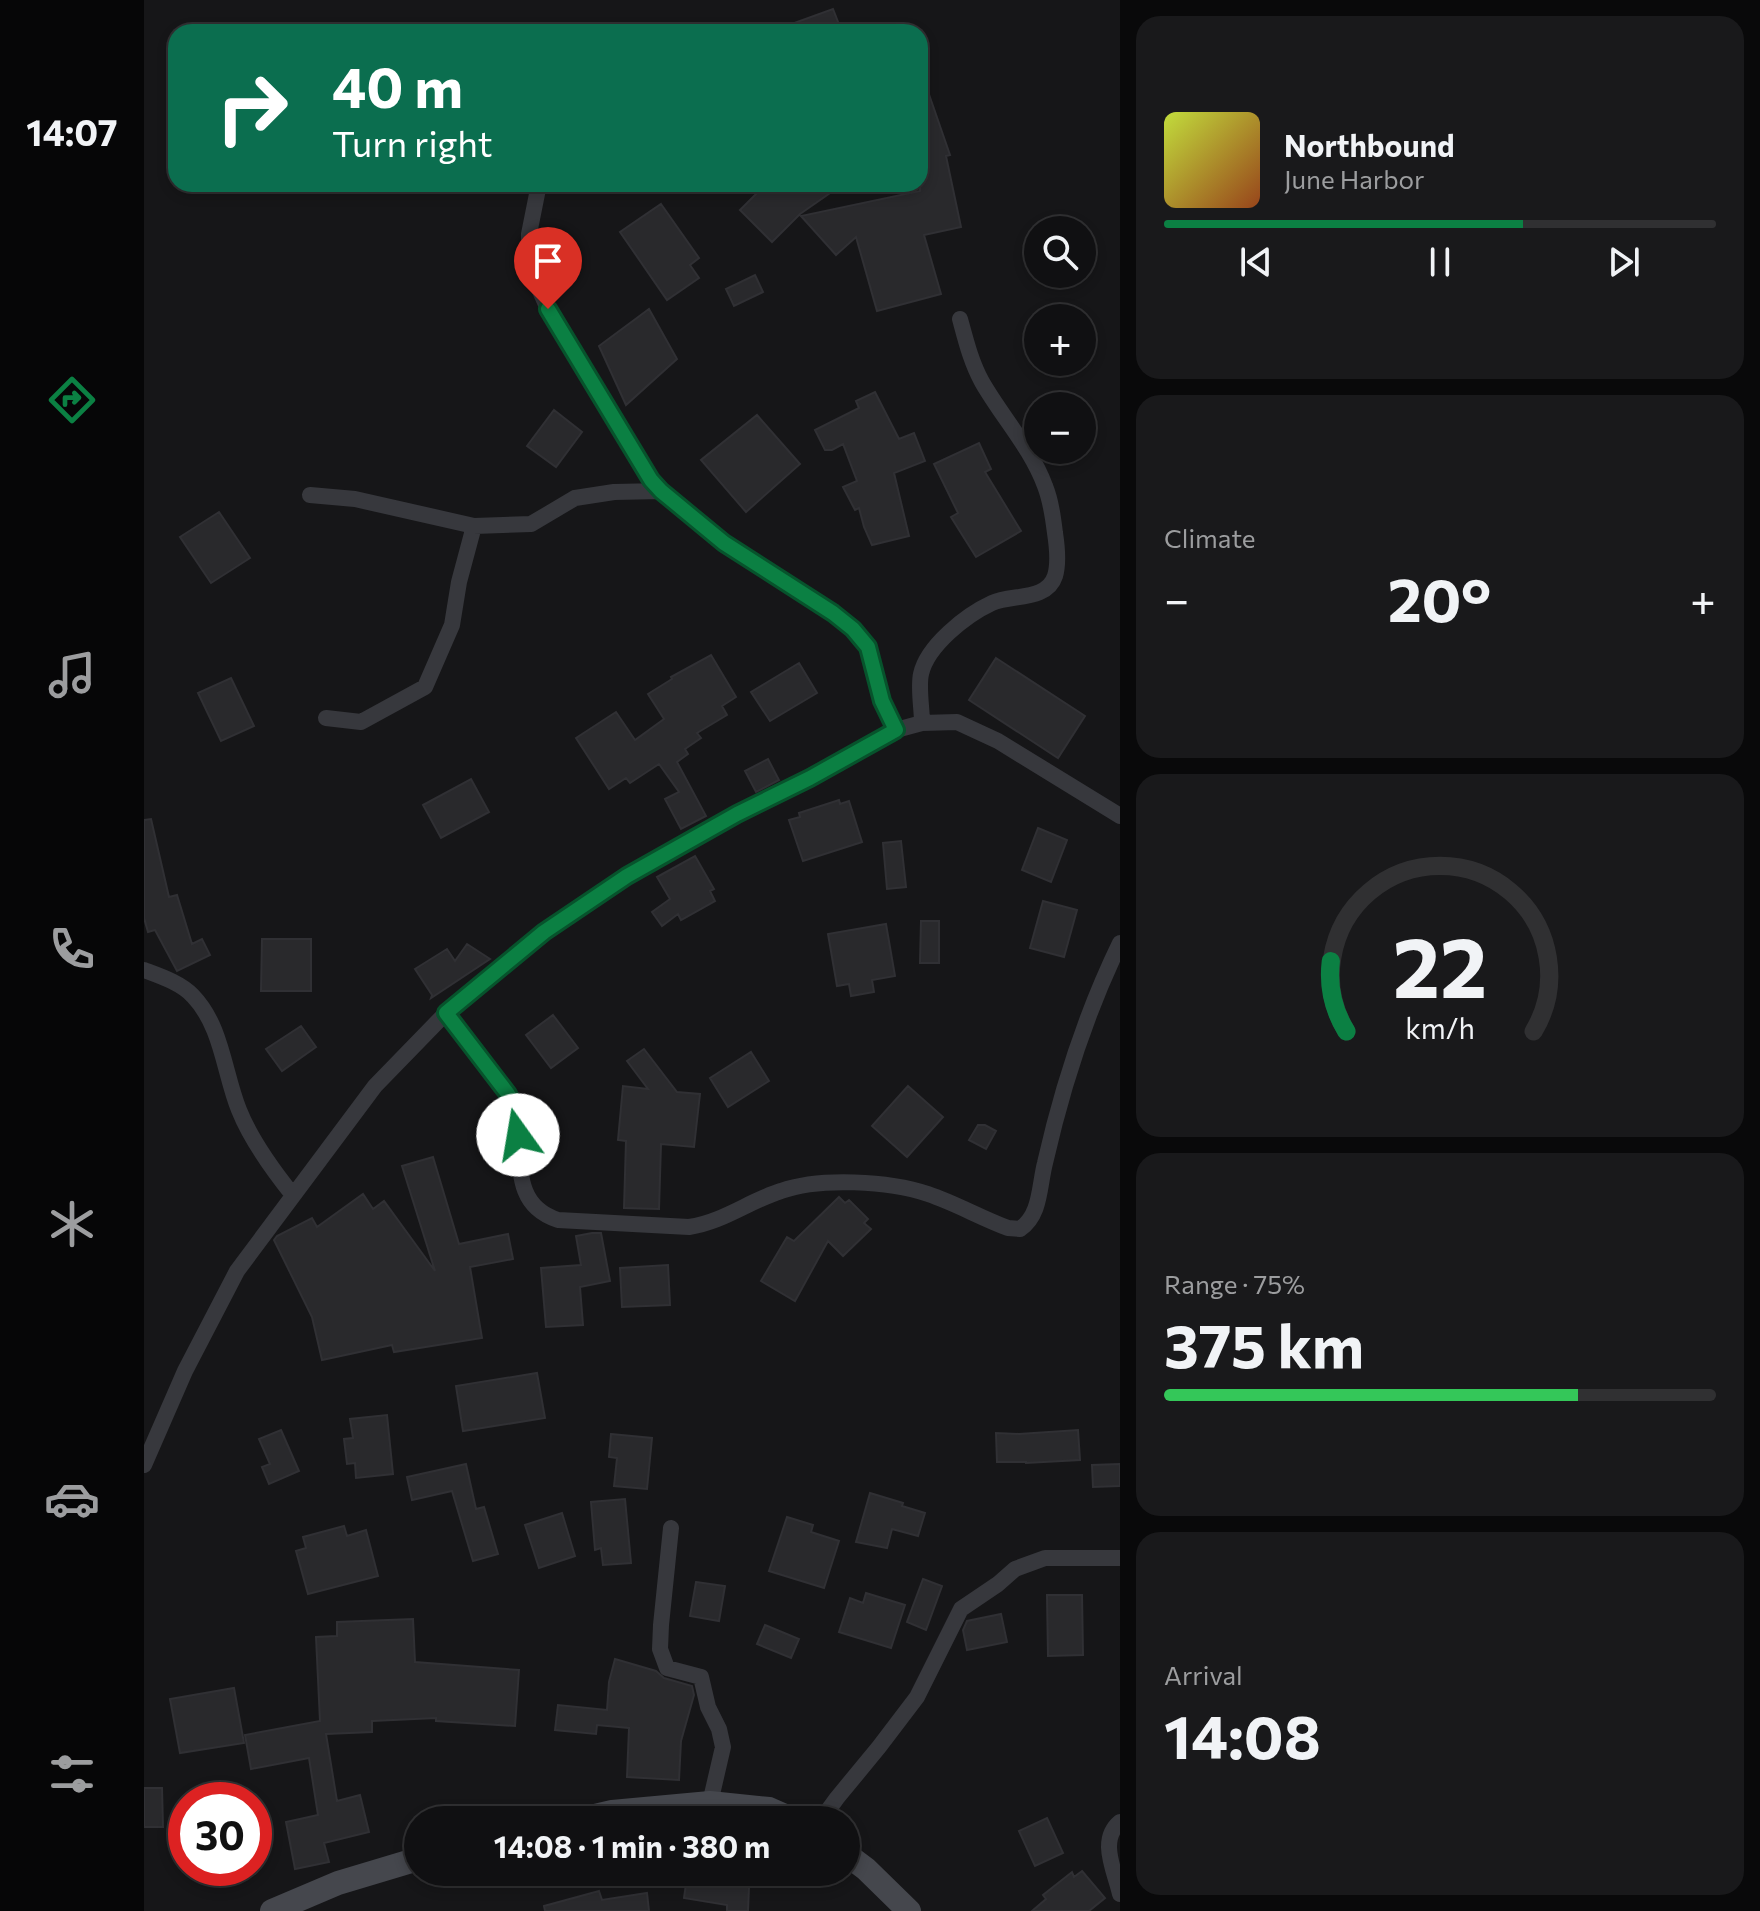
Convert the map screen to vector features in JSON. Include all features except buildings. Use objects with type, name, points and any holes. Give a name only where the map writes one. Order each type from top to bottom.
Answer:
[{"type":"main road","points":[[677,1806],[710,1803],[740,1806]]},
{"type":"main road","points":[[272,1911],[338,1883],[404,1863]]},
{"type":"main road","points":[[860,1864],[909,1911]]},
{"type":"street","points":[[537,192],[529,234],[529,266],[548,309],[651,480],[724,543],[853,629],[868,647],[882,701],[896,730]]},
{"type":"street","points":[[922,723],[920,675],[941,640],[993,603],[1040,592],[1050,586],[1057,564],[1053,513],[1045,485],[983,383],[971,358],[960,319]]},
{"type":"street","points":[[310,495],[355,499],[474,526],[531,524],[575,498],[614,492],[661,491]]},
{"type":"street","points":[[326,718],[361,722],[425,687],[452,625],[459,582],[474,526]]},
{"type":"street","points":[[144,1465],[185,1371],[237,1271],[375,1086],[446,1013],[544,932],[627,876],[896,730],[922,723],[957,722],[998,741],[1120,816]]},
{"type":"street","points":[[446,1013],[508,1094],[516,1112],[519,1172],[526,1192],[537,1209],[546,1216],[558,1220],[689,1227],[724,1218],[754,1201],[785,1189],[823,1183],[876,1183],[927,1194],[1008,1228],[1020,1229],[1029,1223],[1037,1207],[1053,1125],[1078,1045],[1120,943]]},
{"type":"street","points":[[144,970],[192,994],[205,1013],[216,1036],[240,1112],[275,1173],[292,1194]]},
{"type":"street","points":[[671,1528],[660,1649],[667,1668],[701,1677],[708,1707],[719,1729],[723,1747],[710,1803]]},
{"type":"street","points":[[831,1806],[917,1697],[961,1609],[1015,1569],[1045,1558],[1120,1558]]},
{"type":"street","points":[[1120,1822],[1112,1829],[1109,1855],[1120,1894]]},
{"type":"route","points":[[518,1135],[516,1112],[508,1094],[446,1013],[544,932],[627,876],[896,730],[882,701],[868,647],[853,629],[833,613],[724,543],[661,491],[651,480],[548,309]]}]
